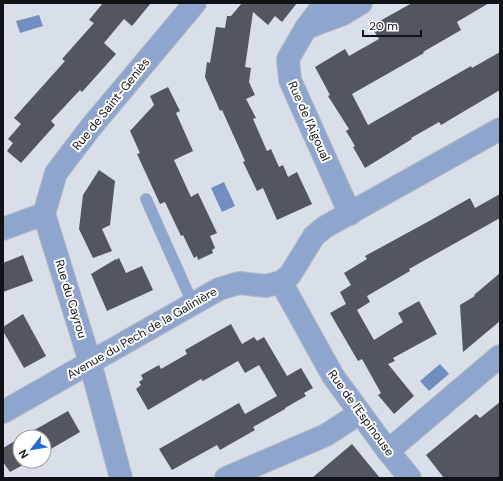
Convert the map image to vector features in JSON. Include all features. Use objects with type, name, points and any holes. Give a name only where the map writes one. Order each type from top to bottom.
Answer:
[{"type":"street","name":"Rue de Saint-Geniès","points":[[44,214],[56,173],[91,127],[195,3]]},
{"type":"street","name":"Rue de l'Aigoual","points":[[325,3],[306,28],[288,59],[290,80],[350,214]]},
{"type":"street","points":[[306,28],[343,14],[361,3]]},
{"type":"street","points":[[281,282],[290,275],[314,236],[325,227],[500,129]]},
{"type":"street","points":[[3,229],[44,214]]},
{"type":"street","name":"Rue du Cayrou","points":[[44,214],[90,362],[121,478]]},
{"type":"street","name":"Avenue du Pech de la Galinière","points":[[3,412],[219,289],[239,283],[266,286],[281,282]]},
{"type":"street","name":"Rue de l'Espinouse","points":[[281,282],[332,376],[410,478]]},
{"type":"street","points":[[388,451],[500,356]]},
{"type":"street","points":[[226,478],[326,435],[360,413]]},
{"type":"lane","points":[[146,199],[193,304]]},
{"type":"water","points":[[39,15],[43,26],[20,33],[16,21]]},
{"type":"water","points":[[224,182],[235,206],[222,212],[211,188]]},
{"type":"water","points":[[440,364],[449,374],[429,391],[420,381]]},
{"type":"building","points":[[103,3],[151,3],[132,26],[124,19],[104,43],[116,54],[82,92],[80,90],[51,121],[55,125],[21,163],[7,151],[13,143],[8,139],[21,124],[14,118],[65,61],[62,59],[94,23],[89,20]]},
{"type":"building","points":[[242,3],[297,3],[282,22],[275,16],[268,25],[253,12],[245,67],[251,68],[249,82],[255,95],[246,99],[256,118],[253,119],[267,151],[271,149],[279,167],[283,165],[288,177],[297,172],[312,204],[277,220],[263,188],[257,191],[243,162],[245,161],[222,110],[220,111],[205,77],[207,62],[210,63],[216,27],[225,28],[227,16],[231,16]]},
{"type":"building","points":[[412,3],[489,3],[457,22],[461,30],[352,94],[368,125],[471,66],[472,68],[500,52],[500,90],[441,125],[439,122],[411,138],[412,139],[365,168],[346,131],[349,129],[328,96],[330,95],[315,67],[345,49],[349,56],[379,39],[371,26]]},
{"type":"building","points":[[168,87],[180,111],[176,113],[193,151],[174,160],[191,197],[198,193],[217,233],[210,236],[215,248],[212,250],[213,253],[198,260],[197,256],[194,258],[183,235],[181,236],[165,202],[160,204],[137,154],[140,153],[130,131],[154,105],[150,96]]},
{"type":"building","points":[[99,170],[115,181],[110,225],[102,229],[112,251],[93,258],[79,229],[83,195]]},
{"type":"building","points":[[500,194],[500,218],[409,269],[410,271],[367,296],[370,302],[357,310],[374,340],[403,322],[398,313],[419,301],[437,334],[393,358],[395,361],[388,364],[414,396],[394,414],[378,395],[381,393],[362,359],[358,361],[330,313],[346,304],[340,292],[351,285],[344,273],[367,259],[365,256],[470,198],[475,208]]},
{"type":"building","points":[[23,255],[33,281],[3,292],[3,263]]},
{"type":"building","points":[[119,258],[126,273],[142,266],[153,290],[107,311],[91,274]]},
{"type":"building","points":[[500,273],[500,321],[463,352],[460,305],[475,296],[474,295]]},
{"type":"building","points":[[23,314],[46,356],[24,368],[3,331],[3,327]]},
{"type":"building","points":[[231,324],[242,344],[254,337],[257,341],[264,337],[287,376],[301,368],[313,388],[304,393],[306,396],[253,427],[255,430],[220,450],[217,445],[172,470],[159,449],[239,403],[245,414],[277,396],[259,365],[245,373],[238,361],[203,381],[201,379],[148,410],[136,389],[141,385],[139,382],[143,379],[141,375],[159,365],[161,369],[187,354],[185,350]]},
{"type":"building","points":[[500,402],[500,478],[444,478],[426,455],[476,414],[480,418]]},
{"type":"building","points":[[68,411],[80,432],[52,448],[52,429],[36,429]]},
{"type":"building","points":[[12,443],[12,469],[15,469],[10,472],[3,462],[3,448]]},
{"type":"building","points":[[352,444],[380,478],[312,478]]}]
